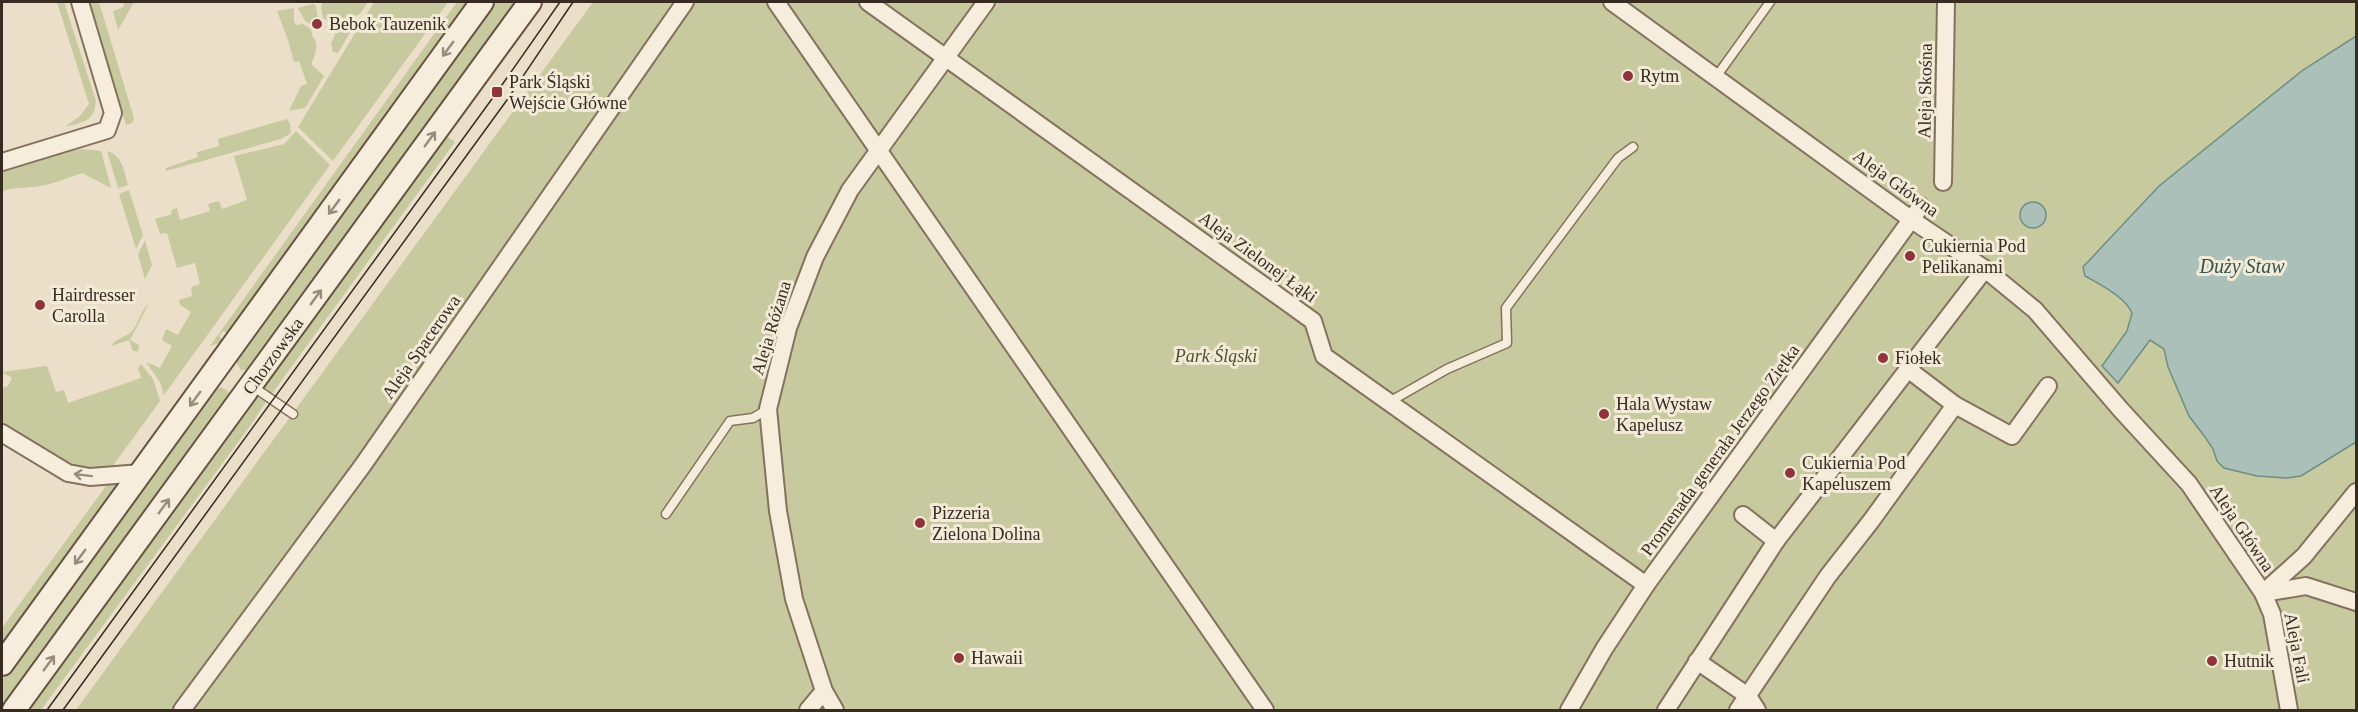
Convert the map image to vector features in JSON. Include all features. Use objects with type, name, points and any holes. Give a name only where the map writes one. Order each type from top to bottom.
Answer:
[{"type":"main road","points":[[2,664],[482,2]]},
{"type":"main road","name":"Chorzowska","points":[[14,711],[530,2]]},
{"type":"main road","points":[[216,369],[249,389]]},
{"type":"street","points":[[2,162],[107,130],[113,113],[80,2]]},
{"type":"street","name":"Aleja Spacerowa","points":[[182,711],[363,465],[685,2]]},
{"type":"street","points":[[776,2],[1265,711]]},
{"type":"street","name":"Aleja Zielonej Łąki","points":[[868,2],[1313,321],[1324,356],[1646,585]]},
{"type":"street","name":"Aleja Różana","points":[[835,711],[824,691],[794,599],[778,511],[768,409],[788,328],[815,257],[844,200],[986,2]]},
{"type":"street","name":"Aleja Główna","points":[[1612,2],[1716,77],[1964,246],[1985,269],[2013,281],[2121,410],[2189,484],[2264,593]]},
{"type":"street","name":"Aleja Skośna","points":[[1943,182],[1946,2]]},
{"type":"street","name":"Promenada generała Jerzego Ziętka","points":[[1569,711],[1604,649],[1646,585],[1916,213]]},
{"type":"street","points":[[1666,711],[1776,541],[1985,269]]},
{"type":"street","points":[[1909,370],[1955,405],[2012,436],[2048,386]]},
{"type":"street","points":[[1738,711],[1828,576],[1955,405]]},
{"type":"street","points":[[2,433],[68,473],[90,477],[141,473]]},
{"type":"street","points":[[2264,593],[2304,556],[2356,492]]},
{"type":"street","points":[[1743,515],[1776,541]]},
{"type":"street","points":[[2264,593],[2306,586],[2356,602]]},
{"type":"street","name":"Aleja Fali","points":[[2264,593],[2274,622],[2289,711]]},
{"type":"street","points":[[1697,661],[1748,696],[1757,711]]},
{"type":"street","points":[[808,711],[824,691]]},
{"type":"lane","points":[[1716,77],[1770,2]]},
{"type":"lane","points":[[1389,402],[1447,369],[1507,343],[1506,308],[1618,158],[1633,147]]},
{"type":"lane","points":[[249,389],[293,414]]},
{"type":"lane","points":[[666,514],[730,421],[753,418],[768,409]]},
{"type":"green space","points":[[57,2],[64,2],[96,101],[90,117],[65,127],[80,116],[89,104]]},
{"type":"green space","points":[[89,2],[99,2],[134,118],[132,123],[126,125]]},
{"type":"green space","points":[[123,2],[134,2],[118,30],[113,11],[124,7]]},
{"type":"green space","points":[[323,2],[368,2],[360,14],[335,25],[323,18],[321,6]]},
{"type":"green space","points":[[374,2],[448,2],[333,161],[298,127]]},
{"type":"green space","points":[[457,2],[470,2],[230,334],[223,331],[219,336],[225,341],[210,346]]},
{"type":"green space","points":[[494,2],[518,2],[250,370],[241,370],[236,362],[240,353]]},
{"type":"green space","name":"Park Śląski","points":[[593,2],[2356,2],[2356,710],[76,710]]},
{"type":"green space","points":[[313,4],[316,6],[318,19],[312,25],[305,21],[298,8]]},
{"type":"green space","points":[[294,8],[296,25],[303,24],[311,29],[316,46],[311,64],[324,76],[305,108],[289,111],[301,86],[307,84],[299,61],[294,62],[277,11]]},
{"type":"green space","points":[[358,19],[338,53],[333,52],[331,44],[337,29]]},
{"type":"green space","points":[[287,119],[291,133],[281,139],[166,171],[166,168],[198,157],[197,152],[219,146],[218,139]]},
{"type":"green space","points":[[296,131],[330,165],[164,395],[160,382],[146,362],[160,368],[172,346],[162,340],[166,329],[178,335],[191,312],[180,305],[179,300],[192,296],[191,287],[200,284],[195,263],[177,268],[167,233],[160,234],[155,219],[172,214],[171,210],[177,208],[180,220],[210,211],[208,204],[219,201],[222,209],[247,200],[234,156],[284,144]]},
{"type":"green space","points":[[445,135],[455,142],[271,395],[265,391],[264,385]]},
{"type":"green space","points":[[82,149],[101,151],[111,188],[82,173],[45,185],[2,191],[2,171],[64,152]]},
{"type":"green space","points":[[107,151],[120,160],[128,185],[118,188]]},
{"type":"green space","points":[[129,190],[143,235],[136,249],[119,194]]},
{"type":"green space","points":[[145,240],[152,265],[145,279],[138,255]]},
{"type":"green space","points":[[149,303],[130,340],[139,345],[138,351],[133,351],[129,340],[111,346],[115,341],[131,332]]},
{"type":"green space","points":[[141,364],[153,379],[160,401],[112,467],[91,469],[70,465],[2,423],[2,388],[8,386],[12,378],[2,372],[47,366],[56,392],[64,390],[68,403],[141,378],[138,368]]},
{"type":"green space","points":[[221,387],[229,392],[227,404],[2,710],[2,681],[213,391]]},
{"type":"green space","points":[[254,398],[260,398],[266,402],[250,426],[41,710],[27,710]]},
{"type":"green space","points":[[109,482],[118,485],[2,648],[2,628]]},
{"type":"water","name":"Duży Staw","points":[[2356,36],[2356,442],[2301,476],[2287,478],[2257,476],[2224,468],[2217,461],[2213,449],[2189,416],[2168,367],[2164,349],[2150,340],[2118,383],[2102,366],[2127,331],[2132,313],[2118,297],[2085,276],[2083,267],[2159,186],[2303,70]]},
{"type":"water","points":[[2033,202],[2042,206],[2046,215],[2042,224],[2033,228],[2024,224],[2020,215],[2024,206]]},
{"type":"tram line","points":[[47,710],[560,2]]},
{"type":"tram line","points":[[63,710],[507,100],[573,2]]},
{"type":"place","name":"Bebok Tauzenik","points":[[317,24]]},
{"type":"place","name":"Rytm","points":[[1628,76]]},
{"type":"place","name":"Park Śląski Wejście Główne","points":[[497,92]]},
{"type":"place","name":"Cukiernia Pod Pelikanami","points":[[1910,256]]},
{"type":"place","name":"Hairdresser Carolla","points":[[40,305]]},
{"type":"place","name":"Fiołek","points":[[1883,358]]},
{"type":"place","name":"Hala Wystaw Kapelusz","points":[[1604,414]]},
{"type":"place","name":"Cukiernia Pod Kapeluszem","points":[[1790,473]]},
{"type":"place","name":"Pizzeria Zielona Dolina","points":[[920,523]]},
{"type":"place","name":"Hawaii","points":[[959,658]]},
{"type":"place","name":"Hutnik","points":[[2212,661]]}]
